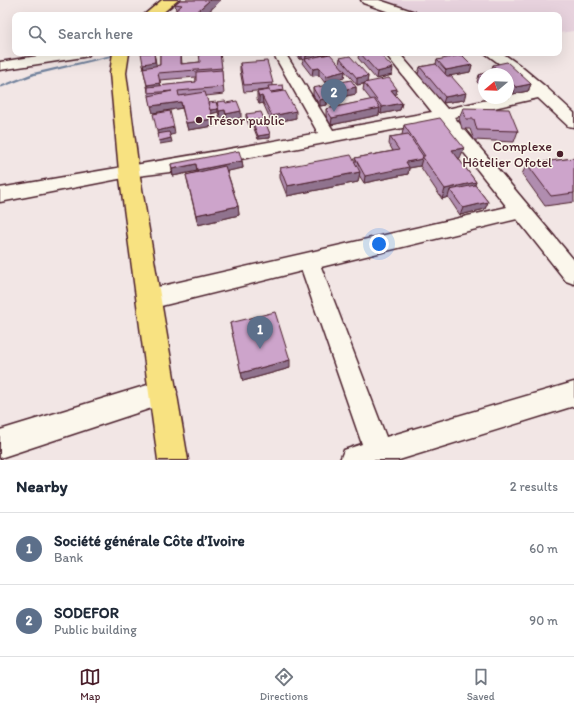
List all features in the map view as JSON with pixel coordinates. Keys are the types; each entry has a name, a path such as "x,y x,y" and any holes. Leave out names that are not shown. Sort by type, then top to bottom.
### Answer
{"main road":[{"path":"155,12 171,0"},
{"path":"121,56 118,73 129,171 164,392 173,460"}],"street":[{"path":"368,5 397,12"},
{"path":"0,66 64,56"},
{"path":"280,56 328,136"},
{"path":"394,56 574,276"},
{"path":"496,56 513,67 574,122"},
{"path":"0,195 129,171 178,166 442,115 542,92"},
{"path":"149,299 521,211"},
{"path":"309,262 380,453"},
{"path":"0,444 164,392"},
{"path":"354,460 574,394"}],"shaded area":[{"path":"382,0 574,0 574,31 562,33 562,12 417,12"}],"building":[{"path":"180,0 210,0 196,12 175,11 182,5 175,4"},
{"path":"142,56 154,56 155,62 143,64"},
{"path":"160,56 181,56 181,64 200,62 199,56 220,56 222,68 158,73 160,83 147,85 143,68 160,65"},
{"path":"320,56 332,56 345,71 326,76 319,68 313,69 305,59"},
{"path":"350,56 368,76 357,78 340,58"},
{"path":"363,56 382,56 393,68 377,72"},
{"path":"463,56 472,65 446,70 437,60"},
{"path":"267,61 273,83 244,85 240,63"},
{"path":"507,62 514,68 495,68 493,65"},
{"path":"436,64 447,76 451,76 466,93 445,97 420,67"},
{"path":"514,68 531,84 516,87 514,85"},
{"path":"222,70 223,87 178,91 179,96 205,92 213,119 186,123 181,102 151,106 149,96 172,91 148,93 148,87 196,82 196,72"},
{"path":"389,78 397,89 391,90 402,103 382,107 364,83"},
{"path":"351,80 356,87 324,94 327,98 320,100 313,88"},
{"path":"283,85 284,90 270,92 268,86"},
{"path":"269,90 271,93 285,91 296,111 272,116 262,96 259,97 257,92"},
{"path":"374,99 380,108 332,118 326,109"},
{"path":"225,101 226,103 237,101 241,111 226,114 225,110 219,111 217,102"},
{"path":"216,102 218,109 210,110 208,103"},
{"path":"463,108 509,109 518,131 477,130 474,119 466,119"},
{"path":"170,111 174,127 157,131 153,114"},
{"path":"261,112 264,119 249,121 246,114"},
{"path":"440,118 464,148 452,150 476,182 445,189 422,156 425,156 404,125"},
{"path":"265,121 270,134 258,136 253,123"},
{"path":"169,132 171,138 159,141 157,134"},
{"path":"408,134 423,156 422,159 406,162 409,167 365,176 355,158 399,150 390,137"},
{"path":"239,151 242,161 197,170 196,164 172,169 171,164"},
{"path":"351,155 360,172 287,186 280,168"},
{"path":"574,158 574,193 551,196 527,164"},
{"path":"225,166 238,206 196,215 186,175"},
{"path":"475,185 488,202 463,208 450,190"},
{"path":"275,312 290,360 241,373 230,323"}],"waterway":[{"path":"0,87 34,74 112,56"}],"place":[{"name":"SODEFOR","path":"334,112"},
{"name":"Trésor public","path":"199,120"},
{"name":"Complexe Hôtelier Ofotel","path":"560,154"},
{"name":"Société générale Côte d’Ivoire","path":"260,349"}]}
